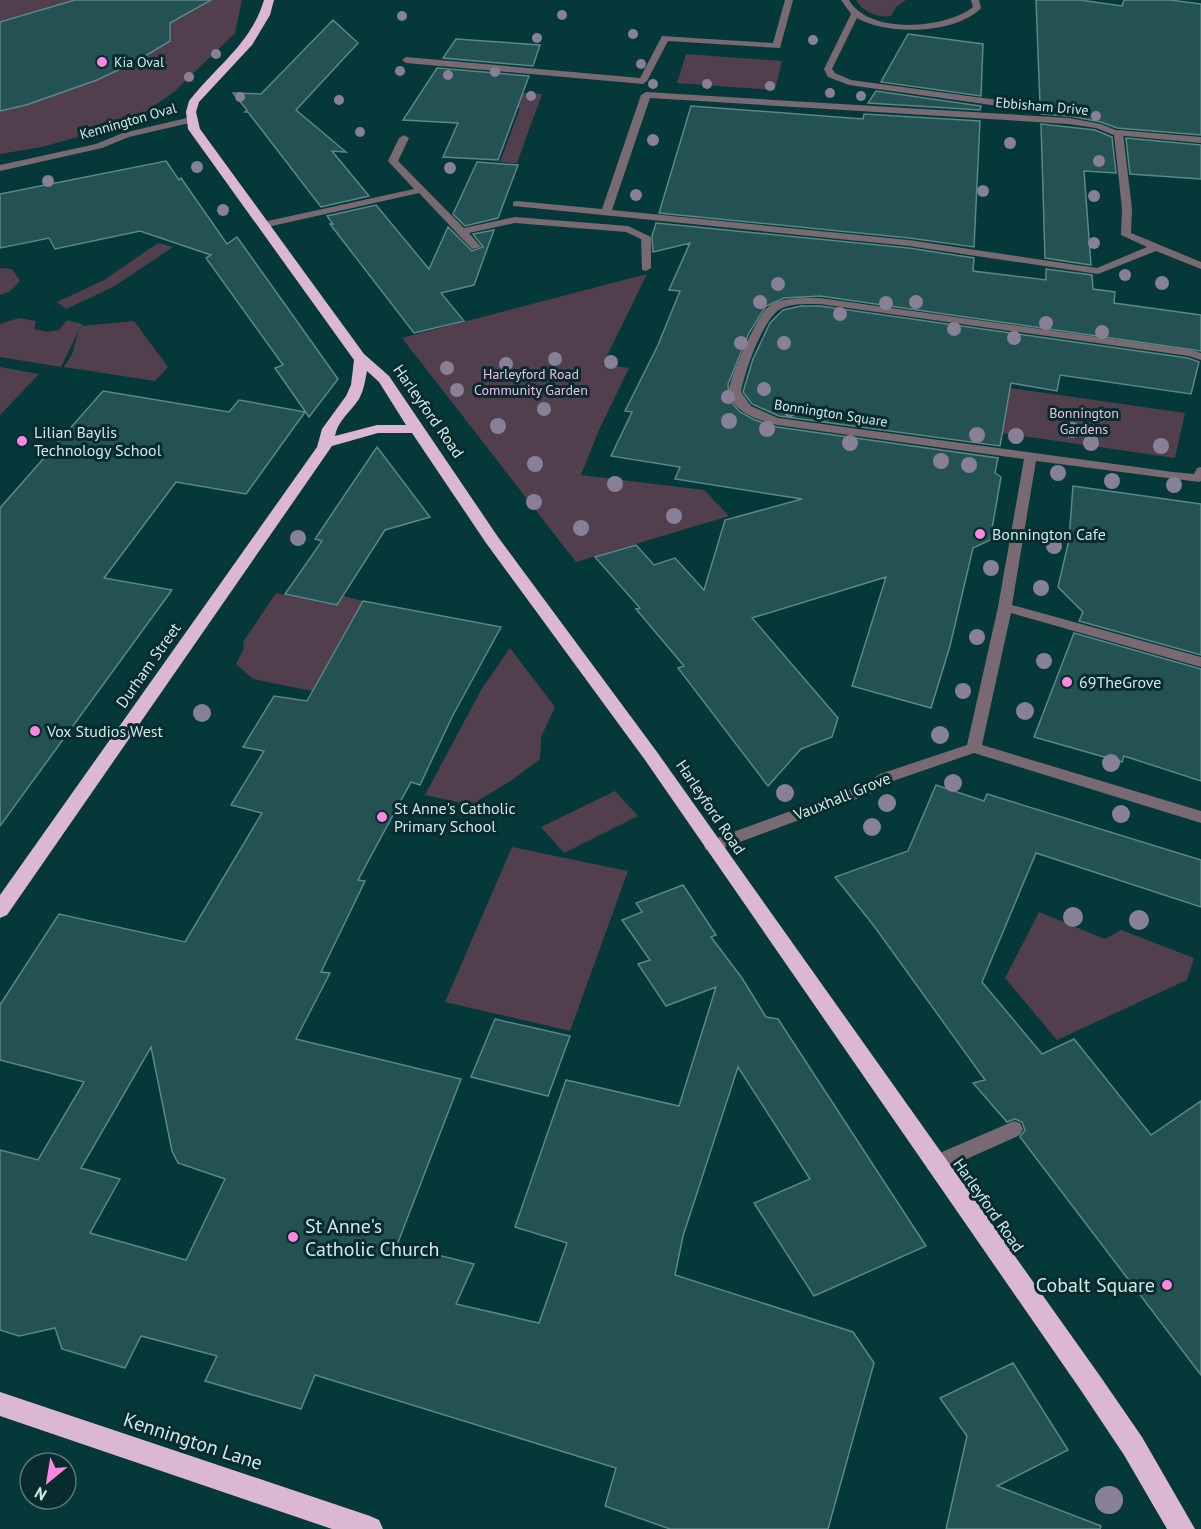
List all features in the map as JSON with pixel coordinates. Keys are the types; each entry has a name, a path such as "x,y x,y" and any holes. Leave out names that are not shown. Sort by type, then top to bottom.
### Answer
{"highway":[{"name":"Kennington Oval","path":"191,120 194,101 253,36 263,22 269,0"},
{"name":"Harleyford Road","path":"191,120 194,129 361,359 384,379 525,586 651,756 1133,1446 1182,1529"},
{"name":"Durham Street","path":"0,910 327,443 329,429 353,397 358,385 361,359"},
{"path":"327,443 377,429 416,429"},
{"name":"Kennington Lane","path":"0,1404 370,1529"}],"street":[{"path":"406,60 643,81 665,38 777,46 789,0"},
{"path":"845,0 846,5 855,14 892,26 938,27 957,23 971,16 977,8 975,0"},
{"path":"855,14 828,69 831,75 849,82 1041,109"},
{"name":"Ebbisham Drive","path":"606,212 646,95 1069,121 1098,126 1118,133"},
{"name":"Kennington Oval","path":"0,168 99,146 126,135 191,120"},
{"path":"1201,140 1118,133 1127,209 1126,234 1201,266"},
{"path":"404,138 393,161 476,247"},
{"path":"263,225 421,190"},
{"path":"517,204 909,243 1098,271 1155,248"},
{"path":"461,232 514,220 628,229 646,237 646,268"},
{"name":"Bonnington Square","path":"1200,476 1030,457 777,421 750,411 739,403 735,392 761,319 779,304 797,300 820,301 1191,353 1201,357"},
{"path":"1030,457 1005,607 974,748 1201,817"},
{"path":"1005,607 1201,662"},
{"name":"Vauxhall Grove","path":"712,846 870,788 885,778 974,748"},
{"path":"935,1164 1014,1129"}],"green space":[{"name":"Kia Oval","path":"0,0 242,0 235,33 174,92 131,122 42,147 0,154"},
{"path":"856,0 906,0 896,7 891,16 886,16 866,11"},
{"path":"686,54 782,61 775,90 677,83"},
{"path":"445,88 542,94 517,163 500,162 520,108 462,105"},
{"path":"158,243 173,247 113,287 66,309 57,302 104,280"},
{"path":"0,268 12,269 20,281 9,292 0,295"},
{"name":"Harleyford Road Community Garden","path":"647,274 603,364 629,368 599,430 581,475 704,490 729,516 576,562 402,338"},
{"path":"19,318 36,321 34,329 47,332 59,330 67,320 82,324 82,326 134,321 168,367 155,381 64,367 72,354 79,330 61,367 0,357 0,324"},
{"path":"0,367 39,374 0,415"},
{"name":"Bonnington Gardens","path":"1010,388 1185,413 1175,458 1002,433"},
{"path":"276,593 336,605 343,596 363,601 312,691 253,679 236,664 244,648 243,642"},
{"path":"510,648 555,707 541,737 540,759 512,780 471,805 425,795 481,690"},
{"path":"615,791 638,816 564,853 541,827"},
{"path":"512,847 628,871 570,1031 445,1002"},
{"path":"1039,912 1105,939 1121,930 1194,958 1187,980 1057,1040 1005,978"}],"building":[{"path":"75,0 211,0 170,23 170,41 137,61 97,80 26,105 0,111 0,22"},
{"path":"1036,0 1080,0 1122,6 1124,0 1170,0 1201,4 1201,135 1117,128 1101,122 1069,116 1042,114 1048,108 1040,104"},
{"path":"333,20 358,43 296,110 346,152 332,151 369,196 321,207 248,112 245,112 247,110 233,93 261,94"},
{"path":"908,34 983,44 981,96 881,82"},
{"path":"456,39 540,45 533,66 443,58"},
{"path":"437,68 529,76 498,160 443,157 458,123 403,120"},
{"path":"876,91 981,106 980,110 868,103"},
{"path":"691,106 863,119 864,114 980,121 974,247 909,238 659,213"},
{"path":"1041,124 1095,130 1112,137 1116,173 1084,171 1091,265 1045,258"},
{"path":"1126,138 1201,145 1201,179 1130,174"},
{"path":"166,161 179,180 181,178 227,244 237,237 338,379 309,417 275,368 283,365 206,258 211,255 140,231 55,249 49,238 0,248 0,194"},
{"path":"477,162 518,165 498,218 465,226 453,214"},
{"path":"376,205 429,269 448,227 472,251 483,247 473,234 494,230 474,285 441,293 464,321 414,333 330,224 333,224 327,216"},
{"path":"656,223 909,248 974,258 973,271 1046,280 1046,269 1092,275 1093,289 1115,292 1114,303 1201,315 1201,351 820,296 784,298 766,306 749,333 728,384 729,400 740,412 777,427 998,458 995,473 1001,477 990,540 973,548 950,646 931,708 852,686 886,577 752,618 838,718 832,737 801,749 768,786 678,668 684,666 636,609 640,608 595,557 636,545 654,565 675,558 704,590 725,520 802,499 675,479 680,467 611,456 632,412 625,411 658,345 680,291 669,290 690,243 653,252 652,236"},
{"path":"801,306 820,306 1188,358 1199,362 1191,394 1060,375 1057,391 1011,383 1000,446 779,416 752,404 743,392 753,359 770,323 783,310"},
{"path":"103,391 229,412 239,400 305,412 246,494 176,482 104,578 172,590 0,826 0,508"},
{"path":"377,447 430,517 385,530 337,605 285,594 322,541 315,539"},
{"path":"1073,486 1201,504 1201,655 1079,621 1083,612 1058,587 1069,540"},
{"path":"363,601 501,627 452,717 420,785 411,782 358,880 365,881 321,972 330,973 296,1039 461,1079 397,1245 474,1264 456,1304 539,1323 567,1243 515,1227 566,1080 679,1106 716,987 666,1006 638,964 650,960 622,920 642,912 636,903 683,885 716,935 711,937 742,978 766,1017 778,1019 926,1246 814,1296 754,1203 810,1179 738,1067 683,1236 675,1275 853,1332 874,1363 828,1529 670,1529 605,1506 616,1468 315,1375 301,1409 205,1381 217,1356 141,1336 125,1368 62,1349 55,1328 19,1336 0,1330 0,1150 38,1160 84,1082 0,1060 0,1005 59,914 185,942 262,813 231,805 264,751 243,747 274,696 307,701","holes":["151,1047 172,1151 178,1163 225,1179 186,1260 90,1233 120,1179 81,1168"]},
{"path":"1074,633 1201,669 1201,781 1124,756 1122,762 1034,737"},
{"path":"936,785 984,801 987,794 1201,860 1201,907 1036,853 982,982 1042,1054 1074,1039 1151,1135 1201,1101 1201,1375 1020,1137 1025,1130 1022,1122 1015,1119 1007,1122 973,1083 985,1080 874,926 835,877 908,851"},
{"path":"495,1019 570,1036 548,1096 471,1077"},
{"path":"1013,1363 1068,1450 997,1486 1101,1526 1100,1529 946,1529 967,1436 940,1398"}],"place":[{"name":"Kia Oval","path":"102,62"},
{"name":"Lilian Baylis Technology School","path":"22,441"},
{"name":"Bonnington Cafe","path":"980,534"},
{"name":"69TheGrove","path":"1067,682"},
{"name":"Vox Studios West","path":"35,731"},
{"name":"St Anne's Catholic Primary School","path":"382,817"},
{"name":"St Anne's Catholic Church","path":"293,1237"},
{"name":"Cobalt Square","path":"1167,1285"}]}
